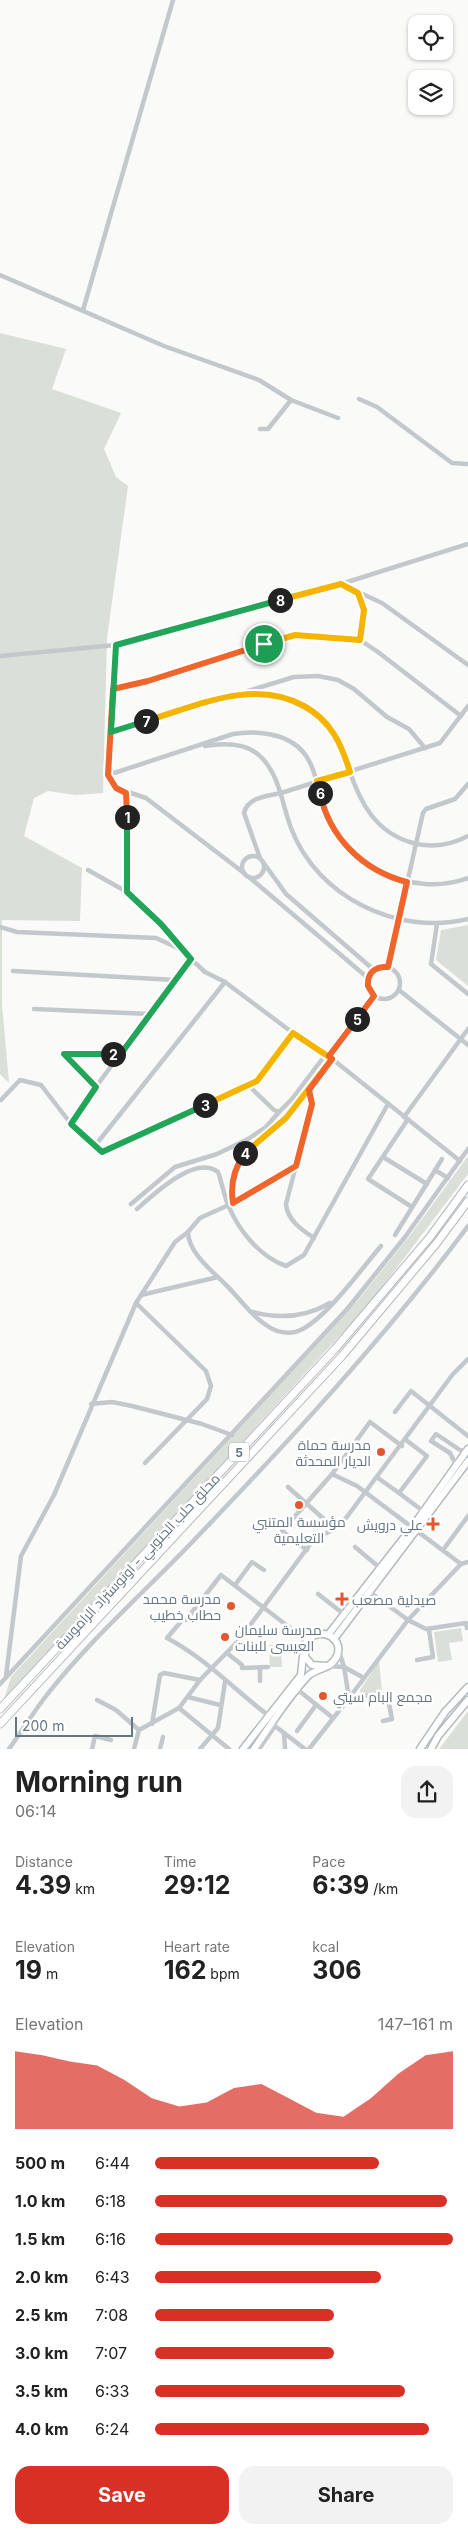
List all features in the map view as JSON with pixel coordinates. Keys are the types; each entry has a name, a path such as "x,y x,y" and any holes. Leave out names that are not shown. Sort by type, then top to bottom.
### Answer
{"highway":[{"name":"محلق حلب الجنوبي - اوتوستراد الراموسة","path":"0,1709 335,1349 430,1237 468,1185"},
{"name":"محلق حلب الجنوبي - اوتوستراد الراموسة","path":"0,1724 342,1356 414,1272 468,1201"}],"main road":[{"path":"334,1639 370,1592 415,1528 423,1511 467,1450"},
{"path":"328,1635 468,1461"},
{"path":"243,1749 271,1718 298,1690 310,1674 327,1666 336,1659 338,1647 334,1639 328,1635 314,1634 306,1640 300,1675 271,1718 254,1749"},
{"path":"304,1652 312,1665 327,1666"},
{"path":"420,1749 445,1712 468,1686"},
{"path":"431,1749 468,1700"}],"street":[{"path":"83,310 173,0"},
{"path":"0,275 164,346 260,380 291,400 338,418"},
{"path":"359,399 377,407 452,463 468,464"},
{"path":"260,429 268,430 291,400"},
{"path":"0,656 116,645 341,584 468,544"},
{"path":"341,584 382,603 468,665"},
{"path":"358,593 364,610 360,640"},
{"path":"113,689 148,681 295,635 360,640 461,716"},
{"path":"116,645 108,775 116,788 126,793 146,798 249,877 368,978"},
{"path":"111,732 294,677 318,676 338,680 354,689 386,717 409,729 425,748"},
{"path":"230,696 268,693 290,699 312,711 329,725 339,738 350,772 365,806 375,820 396,837 416,844 446,844 468,836"},
{"path":"249,877 256,877 262,872 261,860 244,813 245,808 258,798 281,793 440,743 468,706"},
{"path":"108,775 234,734 251,731 265,733 299,748 311,764 325,811 345,845 375,870 407,882 438,884 468,878"},
{"path":"194,748 228,744 248,748 261,757 272,771 298,843 318,871 343,894 357,903 398,920 438,924 468,919"},
{"path":"388,967 421,818 426,809 451,802 468,784"},
{"path":"126,793 127,892"},
{"path":"244,873 242,866 244,860 253,856 261,860 286,894 374,970"},
{"path":"88,870 127,892 161,924 183,951 205,972 225,982 293,1033 329,1056 460,1161"},
{"path":"438,924 431,964 468,994"},
{"path":"0,927 17,932 156,938 183,951"},
{"path":"71,1124 96,1087 191,959"},
{"path":"388,967 398,974 399,990 394,996 387,999 378,999 369,990 368,978 374,970 388,967"},
{"path":"13,971 175,980"},
{"path":"94,1147 225,982"},
{"path":"399,990 468,1046"},
{"path":"131,1204 175,1167 217,1154 248,1139 266,1127 292,1100 329,1056 374,996"},
{"path":"34,1009 150,1014"},
{"path":"412,1207 368,1179 406,1118 468,1029"},
{"path":"1,1100 17,1082 23,1080 41,1085 71,1124 94,1147 102,1152 257,1081 293,1033"},
{"path":"96,1087 64,1054 120,1055"},
{"path":"231,1204 232,1181 238,1163 245,1153 286,1118 309,1090 329,1056"},
{"path":"248,1085 274,1110 280,1112"},
{"path":"309,1090 312,1104 288,1193 287,1211 300,1228 314,1238"},
{"path":"137,1209 172,1180 201,1167 218,1172 240,1228 259,1249 276,1262 286,1266 304,1255 388,1104"},
{"path":"0,1684 348,1308 405,1237 468,1149"},
{"path":"383,1156 426,1184"},
{"path":"395,1235 442,1159"},
{"path":"6,1678 22,1556 54,1495 91,1404 136,1303 175,1242 188,1232 200,1218 231,1204 296,1166"},
{"path":"435,1170 448,1178"},
{"path":"9,1749 46,1696 74,1663 201,1534 304,1421 411,1298 468,1226"},
{"path":"188,1232 188,1240 196,1253 218,1277 265,1325 284,1333 296,1332 316,1321 381,1246"},
{"path":"141,1295 218,1277"},
{"path":"252,1312 267,1316 300,1315 316,1310 337,1298"},
{"path":"136,1303 206,1371 212,1386 208,1399 145,1463"},
{"path":"139,1730 178,1708 188,1697 200,1680 227,1653 314,1539 335,1529 367,1493 430,1405 468,1359"},
{"path":"462,1364 468,1368"},
{"path":"395,1412 411,1391 468,1436"},
{"path":"91,1404 112,1402 188,1420 232,1435"},
{"path":"306,1550 282,1531 332,1474 370,1422 402,1446"},
{"path":"456,1465 450,1454 431,1441 436,1434 460,1450 467,1450"},
{"path":"399,1493 427,1456 406,1440"},
{"path":"332,1474 350,1481 461,1564"},
{"path":"378,1478 423,1511"},
{"path":"288,1487 335,1529"},
{"path":"443,1550 468,1516"},
{"path":"355,1547 380,1568"},
{"path":"235,1585 252,1562 264,1570"},
{"path":"258,1749 275,1726 309,1749 408,1620 461,1564 468,1562"},
{"path":"305,1749 271,1718 225,1682 212,1668 167,1638 184,1618 186,1620 222,1575 306,1640"},
{"path":"370,1592 408,1620 429,1630 466,1623 467,1628"},
{"path":"318,1594 345,1615"},
{"path":"417,1660 433,1657 429,1630"},
{"path":"338,1647 344,1667 349,1698"},
{"path":"227,1653 242,1665 242,1668 268,1668"},
{"path":"327,1666 344,1667 364,1678"},
{"path":"260,1668 260,1681"},
{"path":"152,1724 160,1675 164,1673 200,1680"},
{"path":"200,1749 218,1728 225,1682"},
{"path":"298,1690 333,1718"},
{"path":"349,1698 387,1694 392,1719 383,1721"},
{"path":"188,1697 220,1705"},
{"path":"97,1700 116,1710 139,1730"},
{"path":"297,1731 316,1705"},
{"path":"178,1708 229,1749"},
{"path":"134,1749 139,1730"},
{"path":"284,1731 285,1748"},
{"path":"92,1749 95,1736 111,1740"},
{"path":"160,1749 163,1737"}],"shaded area":[{"path":"0,333 66,349 52,389 121,413 104,449 116,477 128,486 107,638 103,793 75,795 48,791 34,798 24,836 82,868 80,921 2,920 2,1004 9,1083 0,1074"},
{"path":"468,925 468,986 436,960 441,930"},
{"path":"468,1156 468,1174 370,1303 3,1702 11,1677 358,1300 411,1234"},
{"path":"461,1628 463,1641 449,1643 452,1660 438,1662 434,1632"},
{"path":"269,1645 281,1646 282,1667 270,1667"},
{"path":"379,1661 382,1692 361,1696 360,1690"},
{"path":"468,1711 468,1749 439,1749"}],"place":[{"name":"مدرسة حماة الديار المحدثة","path":"381,1452"},
{"name":"مؤسسة المتنبي التعليمية","path":"299,1505"},
{"name":"علي درويش","path":"433,1524"},
{"name":"صيدلية مصعب","path":"342,1599"},
{"name":"مدرسة محمد حطاب خطيب","path":"231,1606"},
{"name":"مدرسة سليمان العيسى للبنات","path":"225,1637"},
{"name":"مجمع البام سيتي","path":"323,1696"}],"route":[{"path":"264,644 148,681 113,689 108,775 116,788 126,793 127,892 150,916 161,924 191,959 120,1055 64,1054 96,1087 71,1124 94,1147 102,1152 257,1081 293,1033 332,1059 286,1118 245,1153 238,1163 232,1181 231,1193 233,1203 296,1166 312,1104 313,1098 309,1090 332,1059 329,1056 374,996 371,994 367,982 370,973 378,968 388,967 407,882 375,870 354,854 337,834 325,811 317,781 350,772 344,752 339,738 329,725 312,711 290,699 268,693 230,696 111,732 113,689 116,645 341,584 358,593 362,601 364,610 360,640 295,635 264,644"}]}
